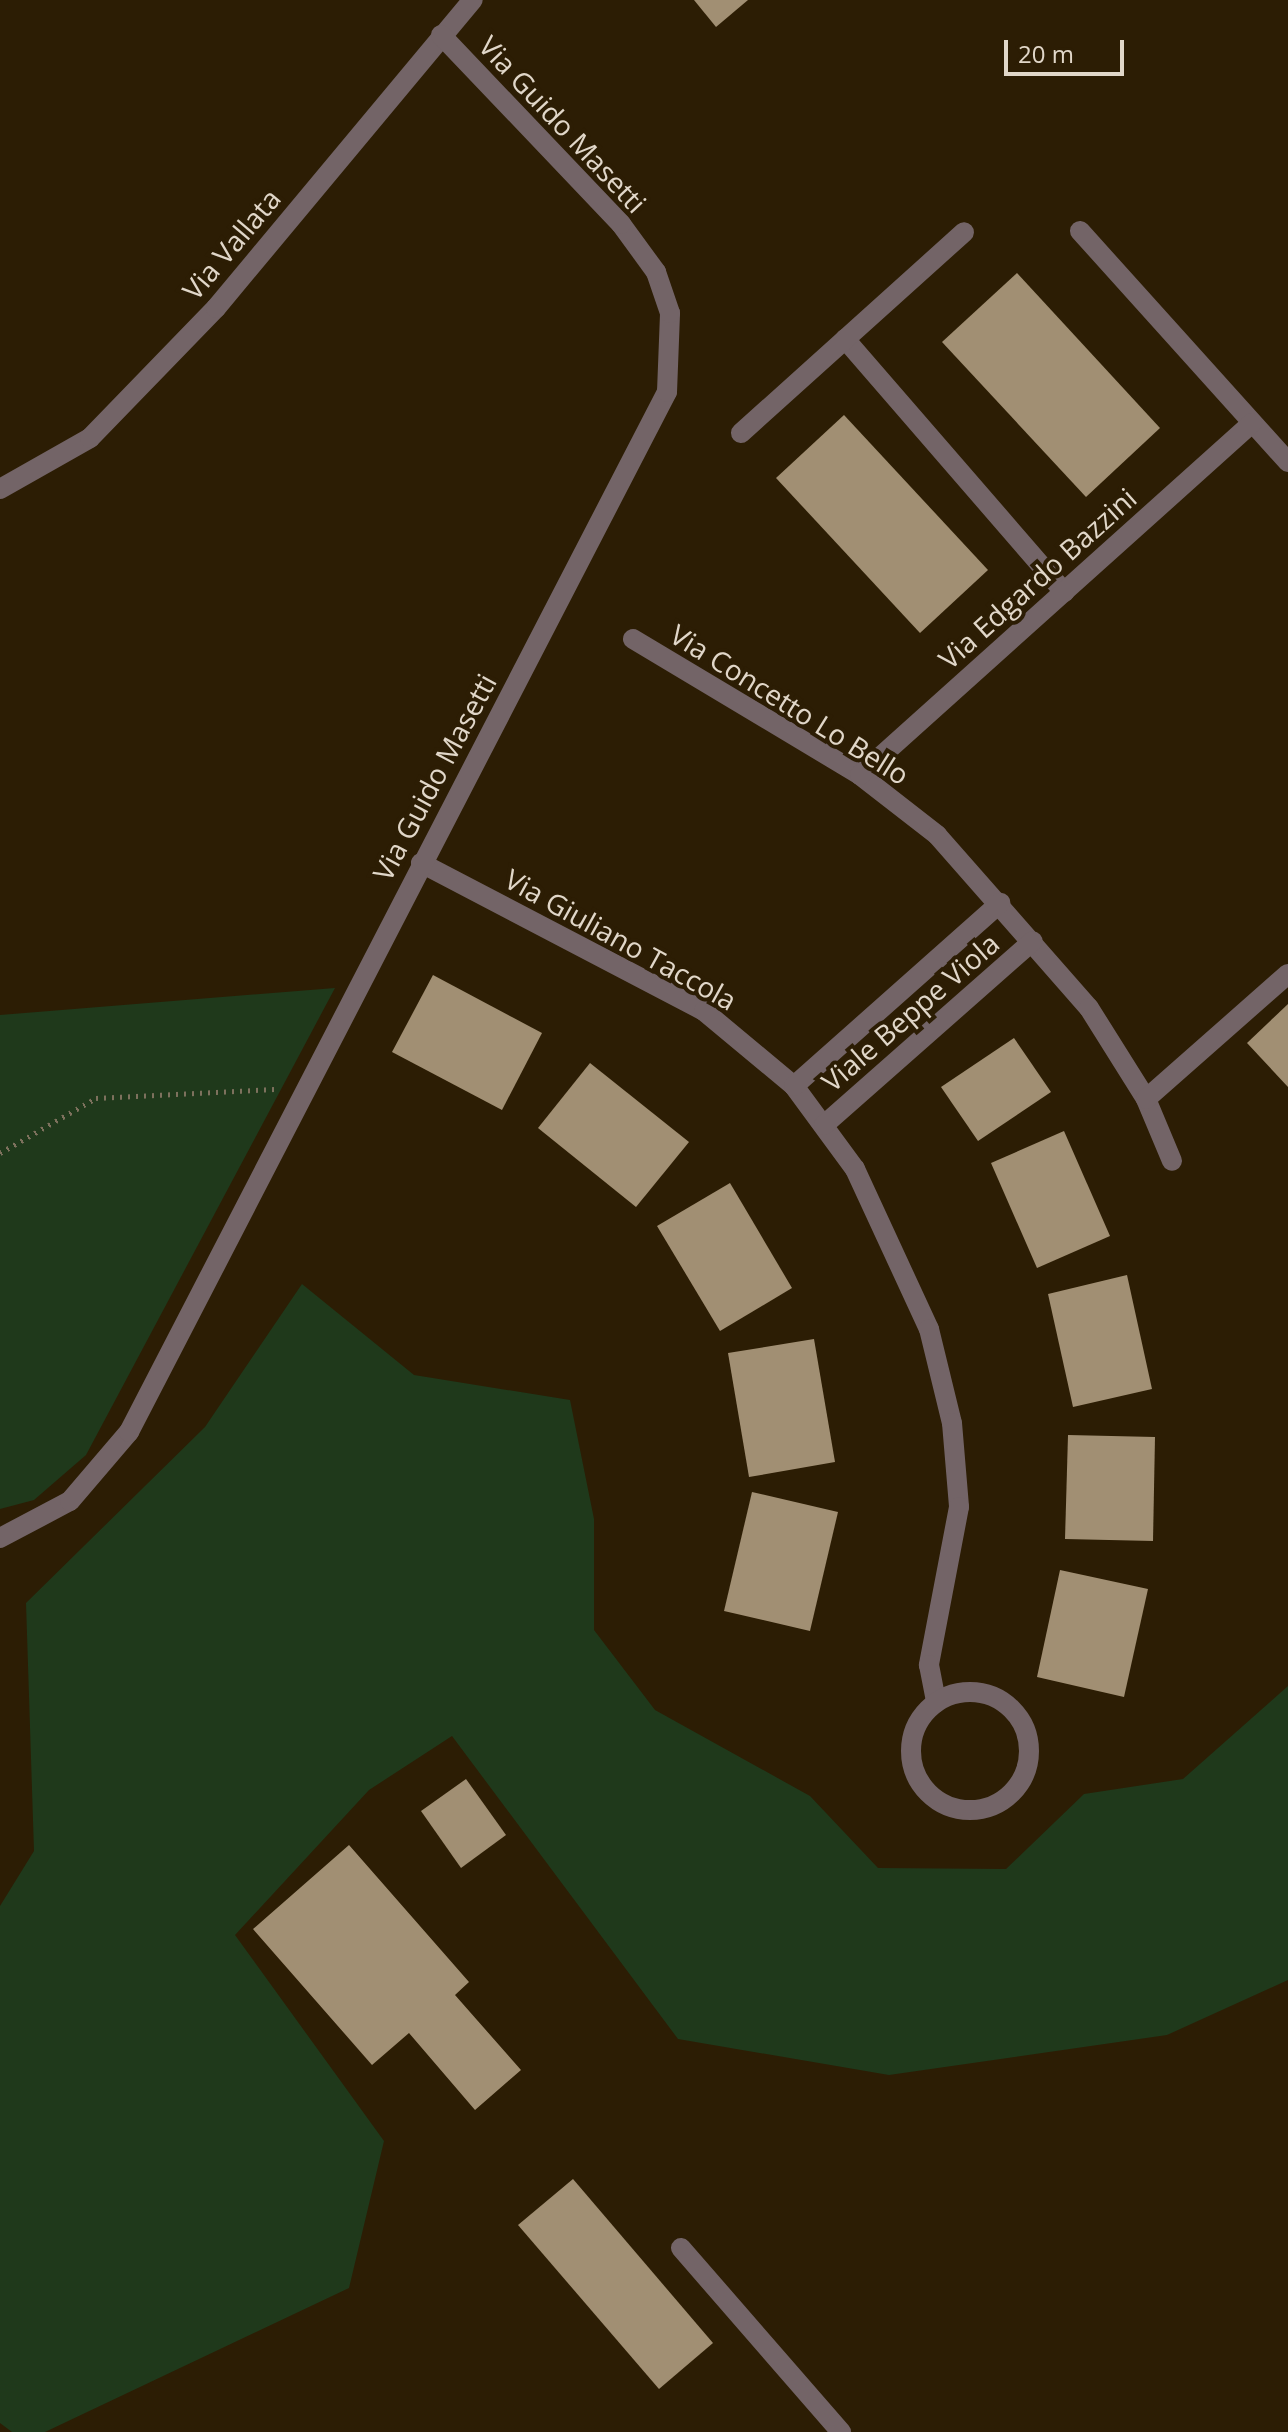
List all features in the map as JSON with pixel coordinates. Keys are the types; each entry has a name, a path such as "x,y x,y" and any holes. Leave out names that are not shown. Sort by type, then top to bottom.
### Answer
{"street":[{"name":"Via Vallata","path":"0,489 101,428 216,308 473,0"},
{"name":"Via Guido Masetti","path":"0,1538 59,1510 112,1458 667,392 673,353 670,313 656,272 629,236 441,35"},
{"path":"1080,231 1288,462"},
{"path":"741,433 964,232"},
{"path":"845,339 1064,592"},
{"name":"Via Edgardo Bazzini","path":"860,775 1252,423"},
{"name":"Via Concetto Lo Bello","path":"633,639 860,775 937,835 1000,903 1089,1008 1146,1099 1172,1161"},
{"name":"Via Giuliano Taccola","path":"421,863 704,1011 794,1086 824,1125 904,1265 952,1423 959,1507 929,1665 936,1702"},
{"name":"Viale Beppe Viola","path":"794,1086 1000,903"},
{"name":"Viale Beppe Viola","path":"824,1125 1033,941"},
{"path":"1146,1099 1288,974"},
{"path":"963,1693 993,1696 1022,1721 1029,1760 1010,1794 974,1810 955,1808 924,1788 911,1752 922,1716 936,1702 963,1693"},
{"path":"681,2248 841,2432"}],"path":[{"path":"0,1153 96,1098 134,1090 306,1088"}],"green space":[{"path":"335,988 86,1455 34,1500 0,1509 0,1015"},
{"path":"302,1284 414,1375 570,1400 594,1519 594,1630 655,1710 810,1796 878,1868 1006,1869 1084,1794 1183,1779 1288,1686 1288,1980 1167,2035 889,2075 678,2039 452,1736 369,1790 235,1935 384,2141 349,2288 45,2432 12,2432 0,2423 0,1906 34,1851 26,1603 205,1427"}],"building":[{"path":"694,0 748,0 716,27"},
{"path":"1017,273 1160,428 1086,497 942,342"},
{"path":"844,415 988,570 920,633 776,478"},
{"path":"433,975 542,1033 502,1110 392,1052"},
{"path":"1288,1004 1288,1087 1247,1043"},
{"path":"1014,1038 1051,1092 978,1141 941,1087"},
{"path":"590,1063 689,1142 636,1207 538,1128"},
{"path":"1064,1131 1110,1236 1037,1268 991,1163"},
{"path":"730,1183 792,1288 720,1331 657,1226"},
{"path":"1127,1275 1152,1389 1073,1407 1048,1294"},
{"path":"814,1339 835,1462 749,1477 728,1353"},
{"path":"1068,1435 1155,1437 1153,1541 1065,1539"},
{"path":"752,1492 838,1512 810,1631 724,1611"},
{"path":"1060,1570 1148,1589 1124,1697 1037,1677"},
{"path":"466,1779 506,1835 461,1868 421,1811"},
{"path":"349,1845 469,1982 455,1995 521,2070 475,2110 409,2033 372,2065 253,1929"},
{"path":"573,2179 713,2343 659,2389 518,2225"}]}
